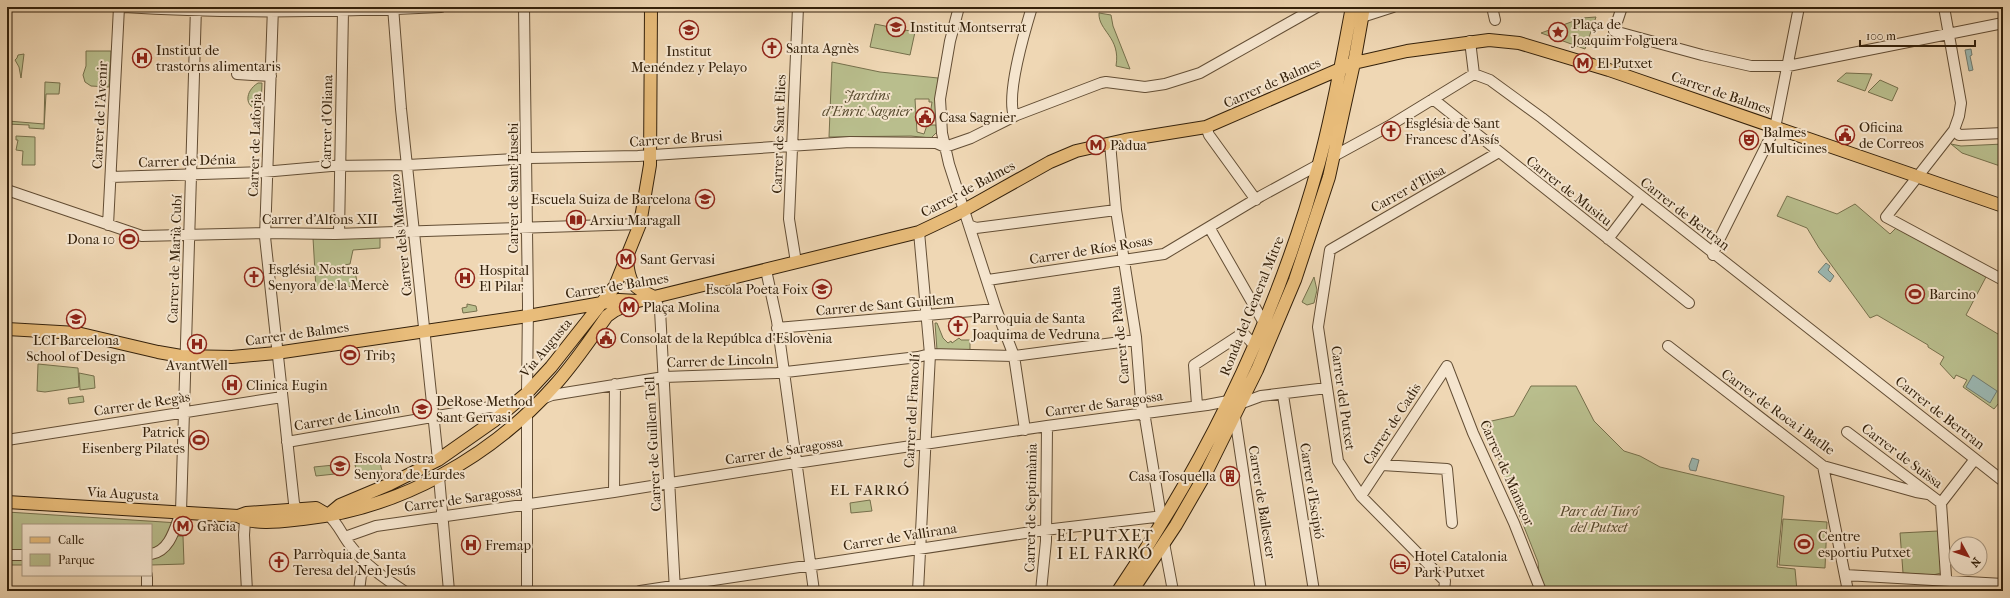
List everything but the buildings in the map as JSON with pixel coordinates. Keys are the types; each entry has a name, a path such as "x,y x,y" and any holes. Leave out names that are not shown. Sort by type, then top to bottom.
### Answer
{"main road":[{"name":"Via Augusta","path":"7,502 181,512 242,518 246,513 328,515 354,510 384,500 438,477 486,447 527,403 617,282 627,259 640,224 651,155 651,7"},
{"name":"Ronda del General Mitre","path":"1118,591 1162,522 1200,457 1264,323 1294,245 1318,165 1340,70 1352,7"},
{"name":"Ronda del General Mitre","path":"1132,591 1164,543 1206,473 1242,403 1295,280 1334,156 1354,63 1363,12"},
{"name":"Carrer de Balmes","path":"7,329 77,333 158,352 186,356 232,357 276,353 627,300 636,301 919,232 964,210 1050,162 1076,151 1110,143 1206,127 1231,118 1354,63 1407,51 1470,41 1498,40 1541,49 2003,206"},
{"path":"1318,165 1334,156"},
{"path":"627,259 632,283 638,289 654,297"},
{"name":"Via Augusta","path":"540,401 570,368 607,316 614,311 636,301"},
{"path":"527,403 540,401"},
{"name":"Via Augusta","path":"328,515 340,505 390,484 438,460 478,433 506,411 527,403"},
{"path":"438,460 438,477"},
{"path":"1162,522 1164,543"}],"street":[{"name":"Carrer de l'Avenir","path":"108,225 119,7"},
{"path":"124,7 273,10 343,10 441,7"},
{"name":"Carrer de Sant Eusebi","path":"524,7 528,316 527,591"},
{"name":"Carrer de Sant Elies","path":"796,262 789,219 798,7"},
{"path":"959,7 950,41 940,99 942,133 945,148 964,210 988,280 996,309 1014,356 1025,430"},
{"path":"1014,116 1013,96 1017,62 1032,7"},
{"path":"945,148 971,138 1014,116 1106,82 1145,87 1165,84 1200,73 1317,7"},
{"path":"1363,12 1393,7"},
{"path":"1492,7 1495,20"},
{"path":"1622,7 1614,31 1702,56 1751,66 1788,66 2003,23"},
{"path":"1714,255 1716,246 1775,128 1799,7"},
{"path":"1944,7 1961,103 1959,116 1954,130 1886,217 2003,280"},
{"name":"Carrer dels Madrazo","path":"394,8 408,165 438,460"},
{"name":"Carrer de Marià Cubí","path":"181,512 196,9"},
{"name":"Carrer de Laforja","path":"273,10 265,233 276,353 288,442 300,514"},
{"name":"Carrer d'Oliana","path":"339,233 343,10"},
{"path":"1334,156 1474,74 1470,41"},
{"path":"237,74 271,76"},
{"name":"Carrer de Bertran","path":"1474,74 1490,80 2003,481"},
{"name":"Carrer de Musitu","path":"1433,99 1689,303"},
{"path":"1206,127 1213,141 1256,200"},
{"path":"1954,130 1959,135 2003,133"},
{"name":"Carrer de Brusi","path":"408,165 527,158 651,155 793,147 866,141 936,143 945,148"},
{"name":"Carrer de Pàdua","path":"1110,143 1116,210 1125,259 1136,340 1142,414 1145,418 1162,522"},
{"name":"Carrer d'Elisa","path":"1330,250 1498,152"},
{"name":"Carrer de Dénia","path":"111,177 191,176 340,166 408,165"},
{"name":"Carrer de Ríos Rosas","path":"988,280 1164,254 1318,165"},
{"name":"Carrer d'Alfons XII","path":"7,190 142,236 339,233 640,224"},
{"path":"1608,239 1640,197"},
{"path":"970,226 976,228 1116,210"},
{"path":"1209,227 1264,323"},
{"name":"Carrer del Francolí","path":"918,591 924,444 930,354 919,232"},
{"name":"Carrer del Putxet","path":"1330,250 1318,327 1338,461 1361,496 1445,586"},
{"path":"766,270 784,372 814,587"},
{"name":"Carrer de Guillem Tell","path":"654,297 660,310 675,588"},
{"name":"Carrer de Sant Guillem","path":"777,328 996,309"},
{"path":"1197,405 1194,365 1243,333 1254,345"},
{"name":"Carrer de Lincoln","path":"540,401 552,395 664,377 784,372 918,357 930,354 1014,356 1136,340"},
{"name":"Carrer de Roca i Batlle","path":"1668,346 1823,466 1928,494"},
{"name":"Carrer de Cadis","path":"1361,496 1447,366"},
{"name":"Carrer de Manacor","path":"1447,366 1473,433 1514,523 1541,591"},
{"path":"614,492 615,384"},
{"path":"1242,403 1261,396 1283,395 1327,388"},
{"name":"Carrer d'Escipió","path":"1283,395 1314,591"},
{"name":"Carrer de Regàs","path":"7,440 282,397"},
{"name":"Carrer de Saragossa","path":"345,537 376,526 614,492 924,444 1228,401"},
{"name":"Carrer de Lincoln","path":"288,442 490,407 499,408 506,411"},
{"name":"Carrer de Ballester","path":"1235,417 1261,591"},
{"name":"Carrer de Septimània","path":"1041,591 1045,548 1047,426"},
{"name":"Carrer de Suïssa","path":"1847,432 1941,503"},
{"path":"1947,587 1941,503 1975,459"},
{"path":"1382,465 1447,469 1452,523"},
{"path":"1823,466 1848,591"},
{"path":"438,477 449,591"},
{"path":"152,554 158,552 168,543 181,512"},
{"path":"328,515 337,524 345,537 368,565 404,591"},
{"name":"Carrer de Vallirana","path":"640,591 675,588 811,565 1045,530 1155,517 1162,522"},
{"path":"242,518 247,591"},
{"path":"1164,543 1173,591"},
{"path":"7,555 22,554"},
{"path":"359,591 361,575 368,565"},
{"path":"1845,575 1947,587 2003,584"},
{"path":"147,576 147,591"}],"green space":[{"path":"1099,13 1111,15 1113,26 1130,69 1116,66 1117,56 1113,41 1102,25"},
{"path":"1596,17 1585,49 1541,33 1582,18"},
{"path":"875,24 915,32 910,55 870,47"},
{"path":"86,51 111,51 109,87 91,86 85,82 83,75 86,66"},
{"path":"24,54 21,78 19,67 15,60 18,55"},
{"name":"Jardins d'Enric Sagnier","path":"832,62 880,72 938,78 936,115 930,115 932,102 929,102 929,99 915,99 917,132 924,134 927,125 936,125 937,132 931,138 911,136 829,137"},
{"path":"1846,73 1872,74 1865,91 1837,81"},
{"path":"1880,80 1898,88 1892,101 1868,92"},
{"path":"45,82 60,83 59,94 46,94 44,129 29,128 29,125 7,124 8,121 44,124"},
{"path":"258,83 262,83 261,110 255,109 251,106 248,99 250,90"},
{"path":"16,136 35,137 35,165 22,165 23,151 16,150 18,140 16,140"},
{"path":"1951,144 1961,146 2003,144 2003,167 1962,153"},
{"name":"Barcino","path":"1787,196 1837,214 1855,204 1890,234 1896,228 1986,277 1966,315 2003,337 2003,398 1994,409 1963,387 1967,380 1956,375 1954,379 1940,364 1944,357 1928,347 1928,345 1877,315 1870,318 1819,248 1807,228 1777,216"},
{"path":"380,237 380,248 353,250 350,264 344,265 345,272 355,272 358,286 316,289 313,238"},
{"path":"1314,277 1317,290 1314,303 1307,305 1302,302"},
{"path":"467,304 476,306 477,311 463,313 462,308 467,307"},
{"path":"935,323 937,323 943,338 948,343 951,341 952,343 959,338 961,340 970,340 970,351 937,350"},
{"path":"38,364 78,368 79,387 45,392 37,391"},
{"path":"79,373 94,376 95,388 80,390"},
{"name":"Parc del Turó del Putxet","path":"1531,386 1576,386 1594,421 1624,451 1640,456 1660,467 1784,496 1777,567 1795,569 1797,591 1546,591 1539,573 1538,562 1509,489 1487,424 1487,422 1514,416"},
{"path":"83,396 84,402 69,404 68,398"},
{"path":"379,459 383,474 359,480 355,465"},
{"path":"334,465 335,474 316,476 314,467"},
{"path":"870,500 872,511 851,513 850,503"},
{"path":"7,512 179,523 178,536 183,536 184,564 152,565 152,524 22,524 22,565 7,565"},
{"name":"Centre esportiu Putxet","path":"1783,519 1827,522 1825,568 1779,565"},
{"path":"1938,531 1941,573 1933,575 1903,573 1900,533"}],"water":[{"path":"1971,49 1972,55 1970,56 1973,70 1969,71 1965,50"},
{"path":"1826,263 1830,266 1828,270 1834,276 1830,282 1818,272"},
{"path":"1973,375 1997,391 1990,403 1966,387"},
{"path":"1692,458 1699,460 1696,471 1690,470 1689,466"}],"place":[{"name":"Institut Montserrat","path":"896,27"},
{"name":"Institut Menéndez y Pelayo","path":"689,30"},
{"name":"Plaça de Joaquim Folguera","path":"1558,32"},
{"name":"Santa Agnès","path":"772,48"},
{"name":"Institut de trastorns alimentaris","path":"142,58"},
{"name":"El Putxet","path":"1583,63"},
{"name":"Casa Sagnier","path":"925,117"},
{"name":"Església de Sant Francesc d'Assís","path":"1391,131"},
{"name":"Oficina de Correos","path":"1845,135"},
{"name":"Balmes Multicines","path":"1749,140"},
{"name":"Pàdua","path":"1096,145"},
{"name":"Escuela Suiza de Barcelona","path":"705,199"},
{"name":"Arxiu Maragall","path":"576,220"},
{"name":"Dona 10","path":"129,239"},
{"name":"Sant Gervasi","path":"626,259"},
{"name":"Església Nostra Senyora de la Mercè","path":"254,277"},
{"name":"Hospital El Pilar","path":"465,278"},
{"name":"Escola Poeta Foix","path":"822,289"},
{"name":"Barcino","path":"1915,294"},
{"name":"Plaça Molina","path":"629,307"},
{"name":"LCI Barcelona School of Design","path":"76,319"},
{"name":"Parroquia de Santa Joaquima de Vedruna","path":"958,326"},
{"name":"Consolat de la Repúblca d'Eslovènia","path":"606,338"},
{"name":"AvantWell","path":"197,344"},
{"name":"Trib3","path":"350,355"},
{"name":"Clinica Eugin","path":"232,385"},
{"name":"DeRose Method Sant Gervasi","path":"422,409"},
{"name":"Patrick Eisenberg Pilates","path":"199,440"},
{"name":"Escola Nostra Senyora de Lurdes","path":"340,466"},
{"name":"Casa Tosquella","path":"1230,476"},
{"name":"Gràcia","path":"183,526"},
{"name":"Centre esportiu Putxet","path":"1804,544"},
{"name":"Fremap","path":"471,545"},
{"name":"Parròquia de Santa Teresa del Nen Jesús","path":"279,562"},
{"name":"Hotel Catalonia Park Putxet","path":"1400,564"}],"district":[{"name":"EL FARRÓ","path":"870,490"},
{"name":"EL PUTXET I EL FARRÓ","path":"1105,544"}]}
